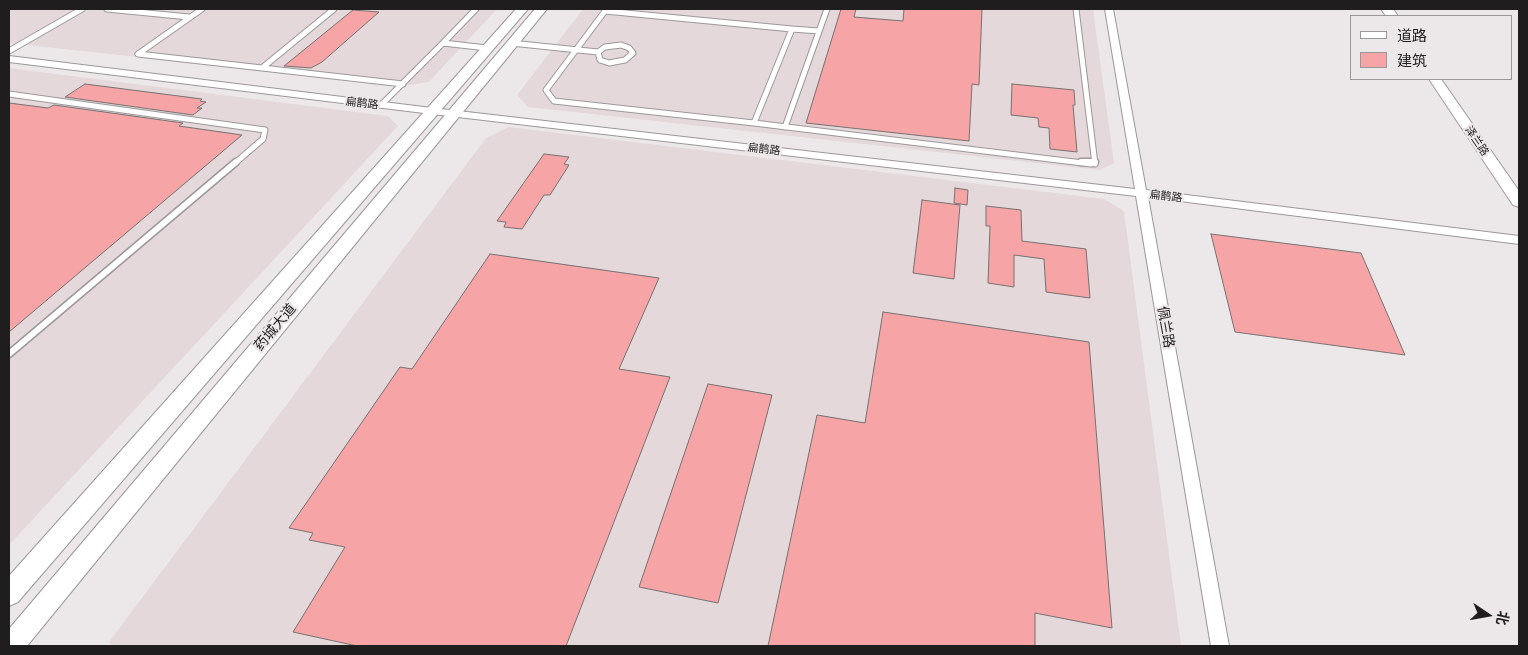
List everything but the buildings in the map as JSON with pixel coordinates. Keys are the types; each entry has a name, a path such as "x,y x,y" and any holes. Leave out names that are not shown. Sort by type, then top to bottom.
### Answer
{"main road":[{"name":"药城大道","path":"9,594 522,9"},
{"name":"药城大道","path":"11,646 540,9"},
{"name":"泽兰路","path":"1436,80 1519,202"}],"street":[{"name":"佩兰路","path":"1109,9 1143,193 1220,646"},
{"name":"扁鹊路","path":"9,59 432,111 1143,193 1519,240"}],"lane":[{"path":"9,51 82,9"},
{"path":"107,9 189,17"},
{"path":"202,9 138,54 403,84"},
{"path":"262,68 334,9"},
{"path":"382,105 476,9"},
{"path":"785,127 827,9"},
{"path":"819,31 606,10 546,90 554,101 1095,164 1076,9"},
{"path":"754,124 792,29"},
{"path":"443,43 487,48"},
{"path":"511,43 598,52 604,47 621,45 629,48 633,53 625,60 609,62 600,60 598,52"},
{"path":"9,94 264,130 263,139 9,354"}],"shaded area":[{"path":"9,9 497,9 429,82 404,86 9,43"},
{"path":"583,9 1093,9 1114,163 1100,170 528,107 517,95"},
{"path":"9,68 388,116 398,126 9,545"},
{"path":"509,127 1104,199 1124,211 1181,646 112,646 109,642 486,138"}]}
